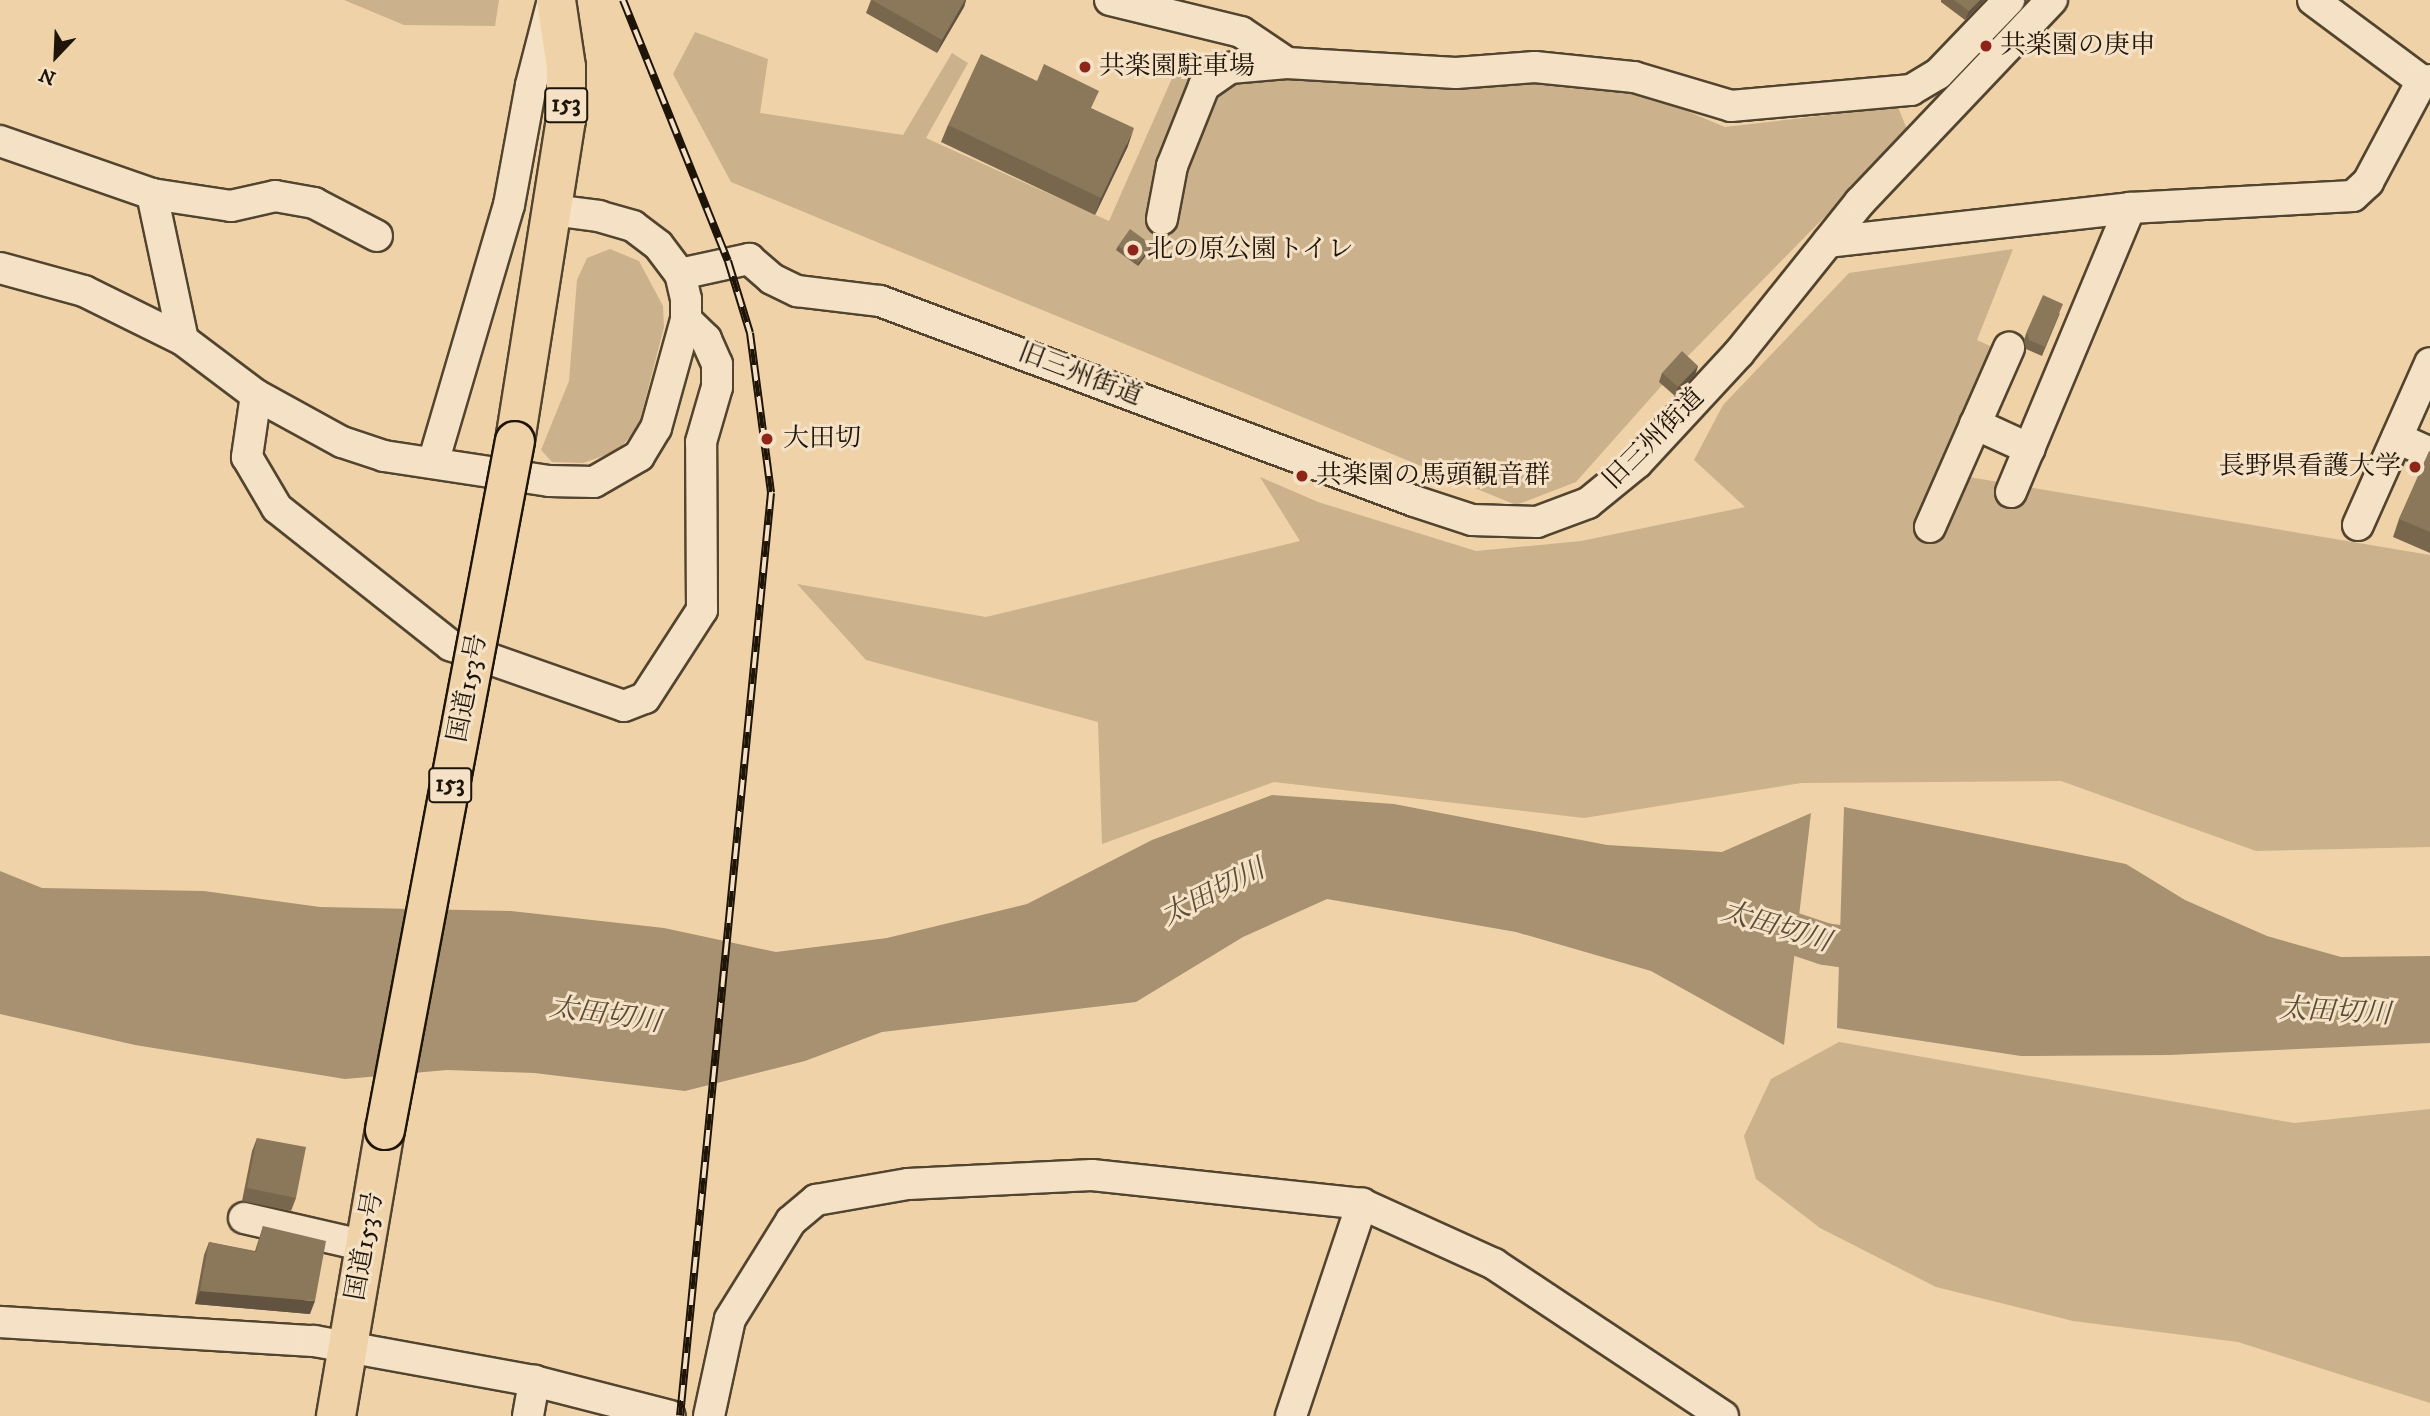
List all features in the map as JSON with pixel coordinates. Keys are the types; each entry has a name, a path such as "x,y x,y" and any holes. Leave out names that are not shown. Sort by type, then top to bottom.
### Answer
{"highway":[{"name":"国道153号","path":"335,1416 385,1130 515,441 553,210 566,120 566,67 555,0"}],"street":[{"path":"433,463 509,205 531,85 555,0"},
{"path":"1110,0 1241,32 1287,63"},
{"name":"旧三州街道","path":"680,274 750,259 772,279 797,290 880,301 1414,501 1472,520 1507,524 1537,522 1588,503 1637,463 1739,353 1828,242 1935,121 2052,0"},
{"path":"1828,242 2130,208 2353,196 2368,182 2426,81 2313,0"},
{"path":"1162,219 1171,166 1205,86 1230,68 1287,63 1456,73 1535,67 1621,76 1731,106 1893,95 1926,84 2007,1 2029,25"},
{"path":"0,141 152,194 232,206 275,197 314,203 377,236"},
{"path":"152,194 183,340"},
{"path":"2011,492 2130,208"},
{"path":"0,268 84,292 183,340 256,395 342,442 384,456 549,481 594,482 639,456 656,428 686,320 680,274 658,245 633,226 553,210"},
{"path":"256,395 247,457 277,508 450,645 624,706 645,698 702,610 701,442 717,387 717,363 706,339 686,320"},
{"path":"1930,527 2009,348"},
{"path":"2358,525 2430,362"},
{"path":"1975,424 2030,449"},
{"path":"2397,438 2430,453"},
{"path":"709,1416 730,1319 791,1221 816,1200 908,1184 1092,1175 1362,1203 1494,1264 1723,1416"},
{"path":"1291,1416 1362,1203"},
{"path":"244,1217 366,1246"},
{"path":"0,1322 314,1340 534,1381 670,1416"},
{"path":"528,1416 534,1381"}],"shaded area":[{"path":"344,0 499,0 495,26 404,25"},
{"path":"695,32 768,59 760,113 903,135 952,53 968,63 926,138 1109,221 1181,58 1222,73 1587,86 1644,93 1725,127 1898,107 1908,132 1688,356 1576,482 1516,505 731,182 673,74"},
{"path":"610,249 639,261 663,306 664,327 638,428 617,451 583,463 552,462 541,450 569,381 577,280 587,258"},
{"path":"2013,249 1977,340 2003,352 1951,474 2430,555 2430,847 2256,851 2061,781 1801,783 1584,818 1274,782 1102,844 1098,722 866,660 797,584 986,617 1300,541 1260,477 1318,502 1476,551 1581,541 1745,507 1694,460 1723,405 1849,273"},
{"path":"1839,1042 2294,1123 2430,1109 2430,1403 2238,1342 2073,1321 1936,1287 1820,1228 1756,1179 1744,1136 1771,1079"}],"water":[{"path":"1272,795 1394,804 1607,845 1722,852 1811,813 1784,1045 1651,971 1516,932 1327,899 1243,937 1136,1002 882,1032 805,1061 685,1091 534,1073 447,1070 345,1079 135,1045 0,1014 0,871 42,888 204,891 320,907 511,911 664,928 776,952 887,938 1027,904 1152,840"},
{"path":"1844,807 2126,864 2185,900 2267,936 2341,957 2430,956 2430,1043 2169,1055 2021,1056 1837,1028"}],"building":[{"path":"872,0 965,0 942,40"},
{"path":"1954,0 1980,0 1969,11"},
{"path":"981,54 1037,81 1044,64 1099,91 1091,108 1134,128 1101,198 948,125"},
{"name":"北の原公園トイレ","path":"1130,229 1152,245 1139,262 1118,246"},
{"path":"2043,295 2063,304 2045,347 2029,340 2027,331"},
{"path":"1682,351 1698,366 1678,387 1662,373"},
{"path":"2430,452 2430,532 2399,519"},
{"path":"257,1138 306,1147 296,1198 247,1188"},
{"path":"263,1226 326,1241 315,1301 200,1291 209,1242 256,1252"}],"waterway":[{"name":"太田切川","path":"1744,917 1825,944 1895,954"}],"railway":[{"path":"623,0 728,261 750,333 771,493 680,1416"}],"place":[{"name":"共楽園の庚申","path":"1986,46"},
{"name":"共楽園駐車場","path":"1085,67"},
{"name":"北の原公園トイレ","path":"1133,250"},
{"name":"大田切","path":"767,439"},
{"name":"長野県看護大学","path":"2415,467"},
{"name":"共楽園の馬頭観音群","path":"1302,476"}]}
